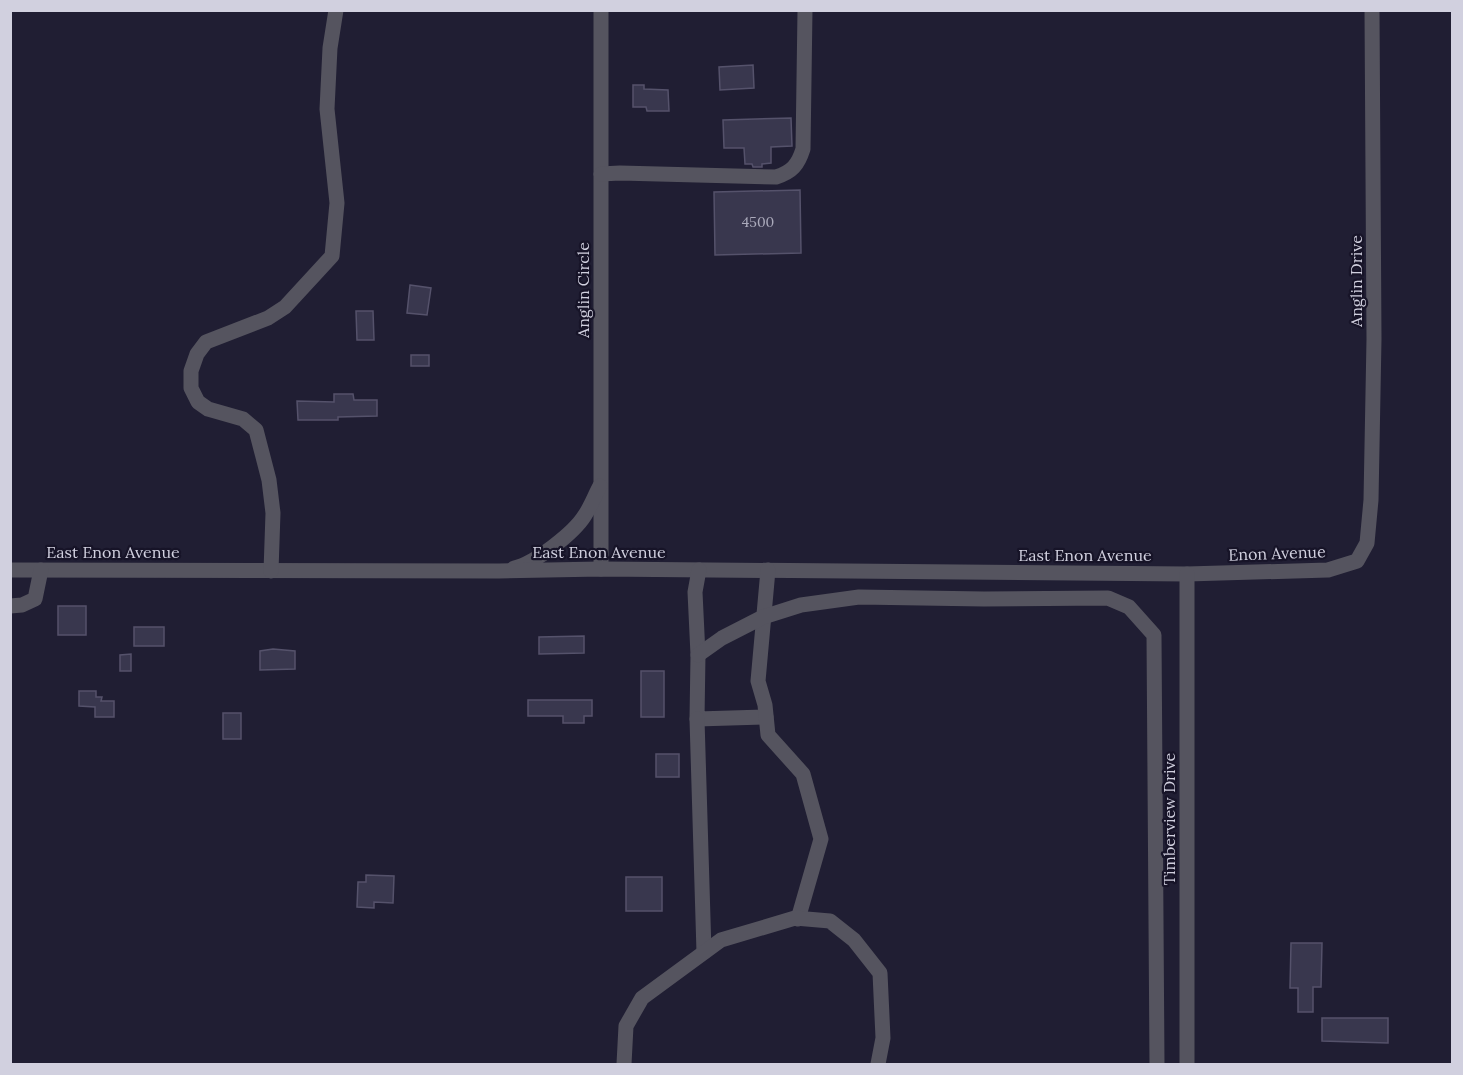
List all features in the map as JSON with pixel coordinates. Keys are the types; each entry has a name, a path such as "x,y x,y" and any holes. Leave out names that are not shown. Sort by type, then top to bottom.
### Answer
{"street":[{"path":"271,571 269,480 256,430 243,419 208,409 198,402 191,388 191,371 197,354 206,342 268,318 285,307 309,284 332,256 337,203 327,109 330,48 336,10"},
{"name":"Anglin Circle","path":"601,10 601,569"},
{"path":"601,174 652,173 776,177 793,169 799,162 803,149 804,10"},
{"name":"Anglin Drive","path":"1363,551 1371,500 1372,10"},
{"path":"499,571 522,566 569,532 585,515 602,483"},
{"name":"Enon Avenue","path":"1187,574 1329,570 1357,561 1363,551"},
{"name":"East Enon Avenue","path":"10,570 499,571 601,569 1187,574"},
{"path":"10,606 22,605 35,599 41,570"},
{"path":"699,570 695,592 704,952"},
{"path":"768,570 758,681 765,705 768,735 803,774 820,839 798,919"},
{"name":"Timberview Drive","path":"1187,574 1187,1065"},
{"path":"698,655 722,638 763,617 801,605 859,597 1108,598 1129,607 1154,634 1157,1065"},
{"path":"697,719 766,717"},
{"path":"624,1065 626,1026 642,998 721,940 798,919 830,921 854,940 880,973 884,1038 878,1065"}],"building":[{"path":"753,65 754,88 720,90 719,67"},
{"path":"633,85 644,85 644,89 668,90 669,111 647,111 646,107 633,107"},
{"path":"791,118 792,146 771,147 771,163 762,164 762,167 753,167 752,164 745,164 744,148 724,148 723,120"},
{"path":"800,190 801,253 715,255 714,192"},
{"path":"410,285 431,288 427,315 407,313"},
{"path":"356,311 373,311 374,340 357,340"},
{"path":"411,355 429,355 429,366 411,366"},
{"path":"334,394 353,394 354,400 377,400 377,416 338,417 338,420 298,420 297,401 334,402"},
{"path":"58,606 86,606 86,635 58,635"},
{"path":"134,627 164,627 164,646 134,646"},
{"path":"584,636 584,653 539,654 539,637"},
{"path":"273,649 295,651 295,669 260,670 260,651"},
{"path":"131,654 131,671 120,671 120,655"},
{"path":"641,671 664,671 664,717 641,717"},
{"path":"79,691 96,691 96,697 102,697 101,701 114,701 114,717 95,717 95,707 79,706"},
{"path":"528,700 592,700 592,716 584,716 584,723 563,723 563,716 528,716"},
{"path":"223,713 241,713 241,739 223,739"},
{"path":"656,754 679,754 679,777 656,777"},
{"path":"366,875 394,876 393,903 374,902 374,908 357,907 358,882 366,882"},
{"path":"626,877 662,877 662,911 626,911"},
{"path":"1291,943 1322,943 1321,987 1313,987 1313,1012 1298,1012 1298,988 1290,988"},
{"path":"1322,1018 1388,1018 1388,1043 1322,1041"}]}
